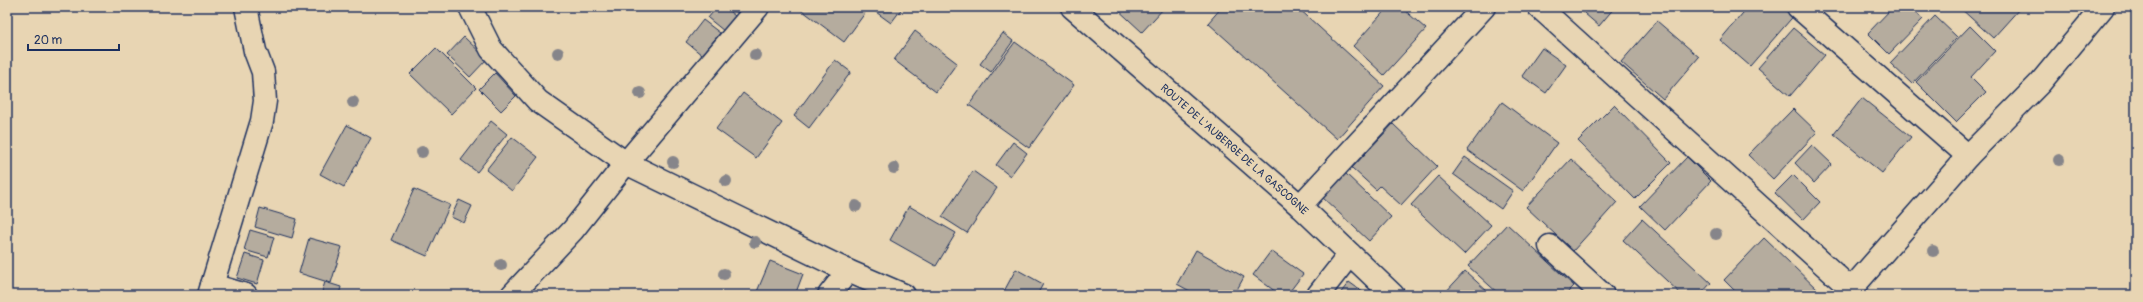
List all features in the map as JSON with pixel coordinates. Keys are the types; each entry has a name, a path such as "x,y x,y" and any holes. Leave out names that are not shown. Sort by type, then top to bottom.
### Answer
{"street":[{"path":"246,7 256,51 263,72 265,101 262,121 211,290 246,295"},
{"path":"470,7 491,49 538,101 626,163 848,271 904,295"},
{"path":"512,295 573,230 626,163 758,7"},
{"name":"ROUTE DE L'AUBERGE DE LA GASCOGNE","path":"1072,7 1300,206 1393,295"},
{"path":"1300,206 1484,7"},
{"path":"1539,7 1849,292 1968,156 2040,82 2103,7"},
{"path":"1798,7 1968,156"},
{"path":"1550,246 1603,295"},
{"path":"1318,295 1350,254"},
{"path":"829,295 848,271"}],"building":[{"path":"717,7 724,7 735,16 724,31 708,18"},
{"path":"730,7 743,7 738,13"},
{"path":"857,7 865,13 844,42 799,8"},
{"path":"869,7 903,7 891,23"},
{"path":"1115,7 1165,7 1142,32"},
{"path":"1222,7 1297,7 1384,86 1337,139 1208,23"},
{"path":"1388,7 1401,7 1426,29 1384,75 1353,46"},
{"path":"1577,7 1615,7 1599,26"},
{"path":"1748,7 1791,7 1797,12 1750,66 1720,40"},
{"path":"1893,7 1910,7 1923,19 1889,54 1868,33"},
{"path":"1959,7 2021,7 1993,38"},
{"path":"1935,16 1957,37 1912,84 1890,63"},
{"path":"703,20 720,33 702,55 686,42"},
{"path":"1657,21 1699,57 1663,99 1621,62"},
{"path":"1970,26 1995,51 1971,77 1986,92 1956,122 1916,82"},
{"path":"1793,28 1825,55 1790,96 1758,68"},
{"path":"915,31 957,63 936,92 894,60"},
{"path":"1003,33 1013,41 991,72 980,64"},
{"path":"464,37 487,59 470,77 447,55"},
{"path":"1015,42 1074,85 1029,148 969,105"},
{"path":"436,48 476,88 451,114 410,74"},
{"path":"1542,48 1566,65 1546,93 1522,76"},
{"path":"835,60 851,72 809,128 794,116"},
{"path":"495,73 516,96 501,111 479,89"},
{"path":"743,93 782,123 756,158 716,129"},
{"path":"1862,98 1911,137 1882,173 1834,134"},
{"path":"1502,102 1557,143 1523,191 1467,150"},
{"path":"1614,105 1671,163 1635,199 1578,141"},
{"path":"1793,109 1817,132 1773,179 1748,155"},
{"path":"491,121 507,134 477,172 461,160"},
{"path":"1393,124 1437,166 1401,205 1380,186 1376,190 1352,168"},
{"path":"347,125 371,138 344,187 320,174"},
{"path":"512,137 538,157 512,191 486,170"},
{"path":"1013,142 1027,153 1010,176 996,165"},
{"path":"1812,145 1832,164 1814,183 1795,163"},
{"path":"1465,157 1513,191 1501,209 1453,174"},
{"path":"1687,157 1711,181 1665,230 1640,206"},
{"path":"1571,159 1617,202 1573,251 1526,207"},
{"path":"973,171 997,188 967,233 942,217"},
{"path":"1344,172 1391,217 1369,241 1322,197"},
{"path":"1793,175 1820,202 1803,220 1775,193"},
{"path":"1438,176 1491,225 1464,254 1411,205"},
{"path":"414,189 450,205 427,256 391,240"},
{"path":"459,200 472,206 464,223 451,217"},
{"path":"909,206 956,233 936,266 890,240"},
{"path":"260,208 297,219 292,238 255,227"},
{"path":"1642,219 1711,283 1700,295 1682,295 1623,240"},
{"path":"1507,224 1574,286 1565,295 1500,295 1468,266"},
{"path":"250,230 274,237 268,257 244,250"},
{"path":"309,238 342,247 331,283 299,273"},
{"path":"1764,238 1819,291 1816,295 1739,295 1724,280"},
{"path":"1196,250 1244,277 1234,295 1197,295 1177,284"},
{"path":"1271,251 1303,274 1287,295 1280,295 1253,275"},
{"path":"245,254 264,260 257,284 237,278"},
{"path":"770,261 803,274 795,295 756,294"},
{"path":"1016,269 1043,284 1037,295 1002,295"},
{"path":"1465,271 1488,292 1485,295 1443,295"},
{"path":"325,282 341,287 339,295 321,295"},
{"path":"1349,282 1367,295 1339,295"}]}
